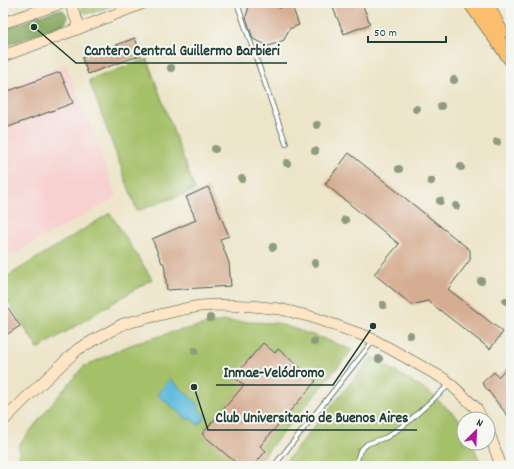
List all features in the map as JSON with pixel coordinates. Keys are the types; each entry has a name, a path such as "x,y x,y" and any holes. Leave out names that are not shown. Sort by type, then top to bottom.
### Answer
{"highway":[{"path":"471,3 511,58"},
{"path":"486,3 511,50"}],"street":[{"path":"3,23 62,3"},
{"path":"70,3 80,28"},
{"path":"3,56 144,3"},
{"path":"3,421 26,397 78,349 123,324 200,306 217,305 273,308 312,317 355,332 374,340 446,380 478,411"},
{"path":"496,451 501,466"}],"lane":[{"path":"237,3 286,144"},
{"path":"274,466 374,340"},
{"path":"355,466 360,451 368,444 387,437 408,422 450,384"}],"shaded area":[{"path":"66,63 117,197 3,260 3,90"}],"green space":[{"path":"83,3 121,3 95,12 87,13 82,10"},
{"path":"56,10 63,10 67,15 67,20 64,24 3,47 3,30"},
{"path":"147,59 195,190 137,211 89,80"},
{"path":"110,213 152,279 38,349 3,293 3,279"},
{"path":"223,321 277,323 352,350 255,466 19,466 19,445 83,367 130,345 173,332"},
{"path":"372,357 430,393 456,416 456,451 475,451 482,466 282,466"}],"water":[{"path":"170,379 200,406 198,409 206,416 198,425 190,418 188,420 157,394"}],"building":[{"path":"257,3 268,3 280,8 291,3 299,25 289,29 284,40 269,46 253,39 246,17 249,6"},
{"path":"331,3 362,3 370,24 344,34"},
{"path":"135,38 141,55 88,74 82,58"},
{"path":"60,72 73,103 3,129 3,93"},
{"path":"349,153 470,250 470,260 448,289 503,332 490,349 428,301 412,305 374,274 399,244 325,184"},
{"path":"208,187 229,236 220,239 229,263 231,286 167,290 164,263 162,263 152,239 196,220 186,197"},
{"path":"3,300 20,326 3,337"},
{"path":"263,343 275,353 278,349 316,381 260,446 266,451 253,466 231,466 235,462 202,434 244,385 234,377"},
{"path":"511,363 511,420 482,383 494,372 498,377"}],"place":[{"name":"Cantero Central Guillermo Barbieri","path":"34,27"},
{"name":"Inmae-Velódromo","path":"373,326"},
{"name":"Club Universitario de Buenos Aires","path":"194,387"}]}
